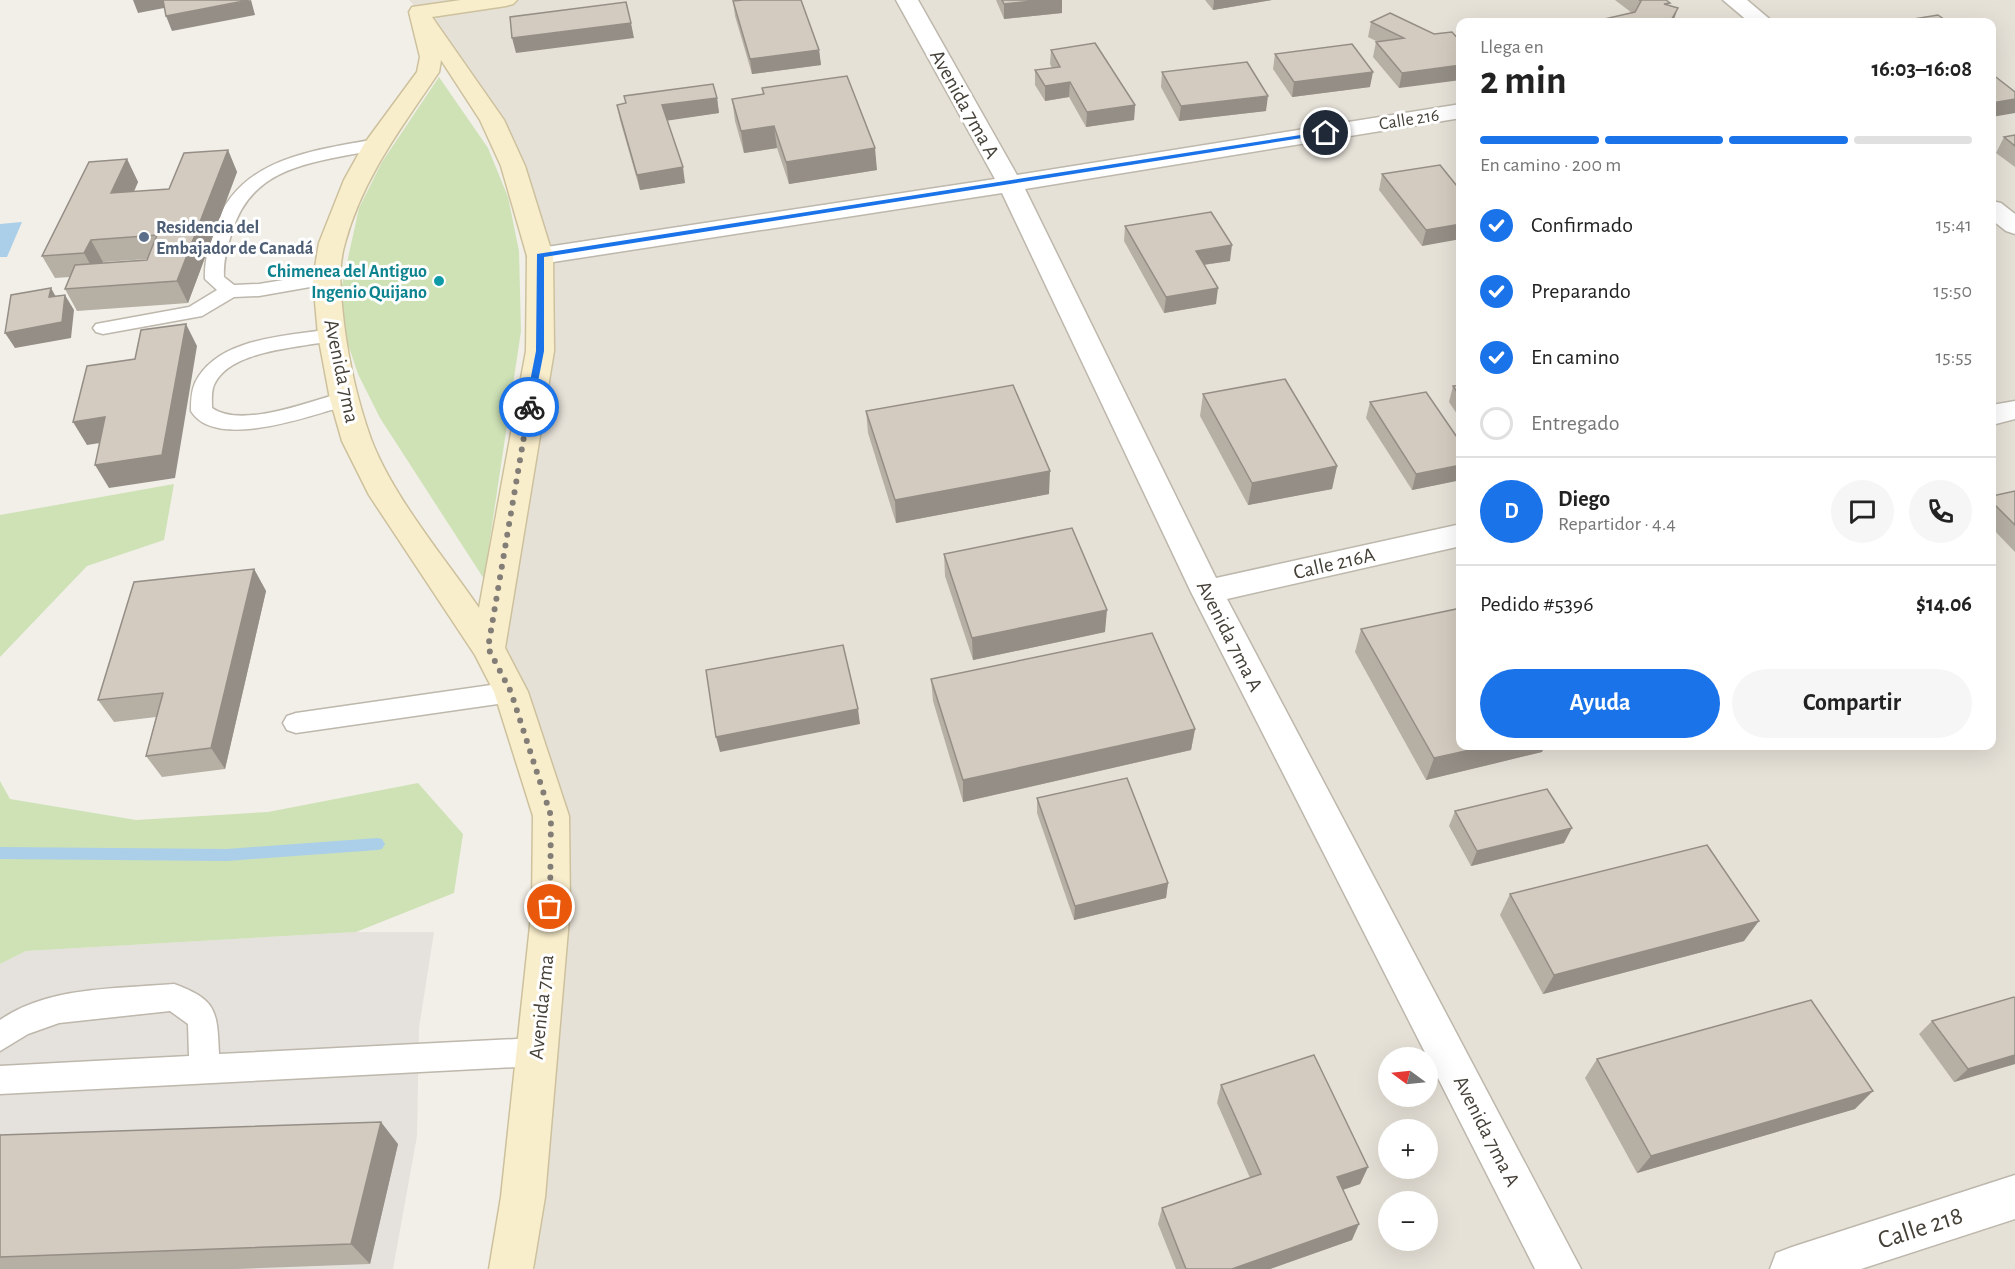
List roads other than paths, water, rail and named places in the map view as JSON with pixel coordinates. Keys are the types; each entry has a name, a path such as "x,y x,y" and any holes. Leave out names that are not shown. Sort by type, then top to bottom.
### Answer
{"main road":[{"path":"415,6 506,0"},
{"path":"415,6 492,120 513,166 540,256 540,351 502,555 488,648"},
{"name":"Avenida 7ma","path":"415,6 431,57 428,72 376,144 342,212 332,243 326,279 332,335 344,399 357,441 380,489 488,648 511,692 551,816 550,907 523,1197 511,1269"}],"street":[{"name":"Avenida 7ma A","path":"907,0 1010,184 1207,592 1559,1269"},
{"path":"1734,0 1757,18"},
{"name":"Calle 216","path":"540,256 1010,184 1456,112"},
{"path":"1996,211 2015,226"},
{"path":"1996,414 2015,410"},
{"name":"Calle 216A","path":"1207,592 1456,536"},
{"name":"Calle 218","path":"1792,1269 2015,1197"}],"lane":[{"path":"230,291 215,279 213,263 228,215 239,195 254,182 285,168 376,144"},
{"path":"103,328 195,312 230,291 259,290 326,279"},
{"path":"332,335 244,352 221,365 205,383 201,411 208,419 228,424 259,421 344,399"},
{"path":"296,723 511,692"},
{"path":"0,1037 15,1023 53,1010 174,997 203,1017 204,1069"},
{"path":"0,1080 536,1052"}],"water":[{"path":"22,222 7,257 0,257 0,224"}],"waterway":[{"path":"0,853 227,855 377,844"}],"place":[{"name":"Residencia del Embajador de Canadá","path":"144,237"},
{"name":"Chimenea del Antiguo Ingenio Quijano","path":"439,281"}]}
